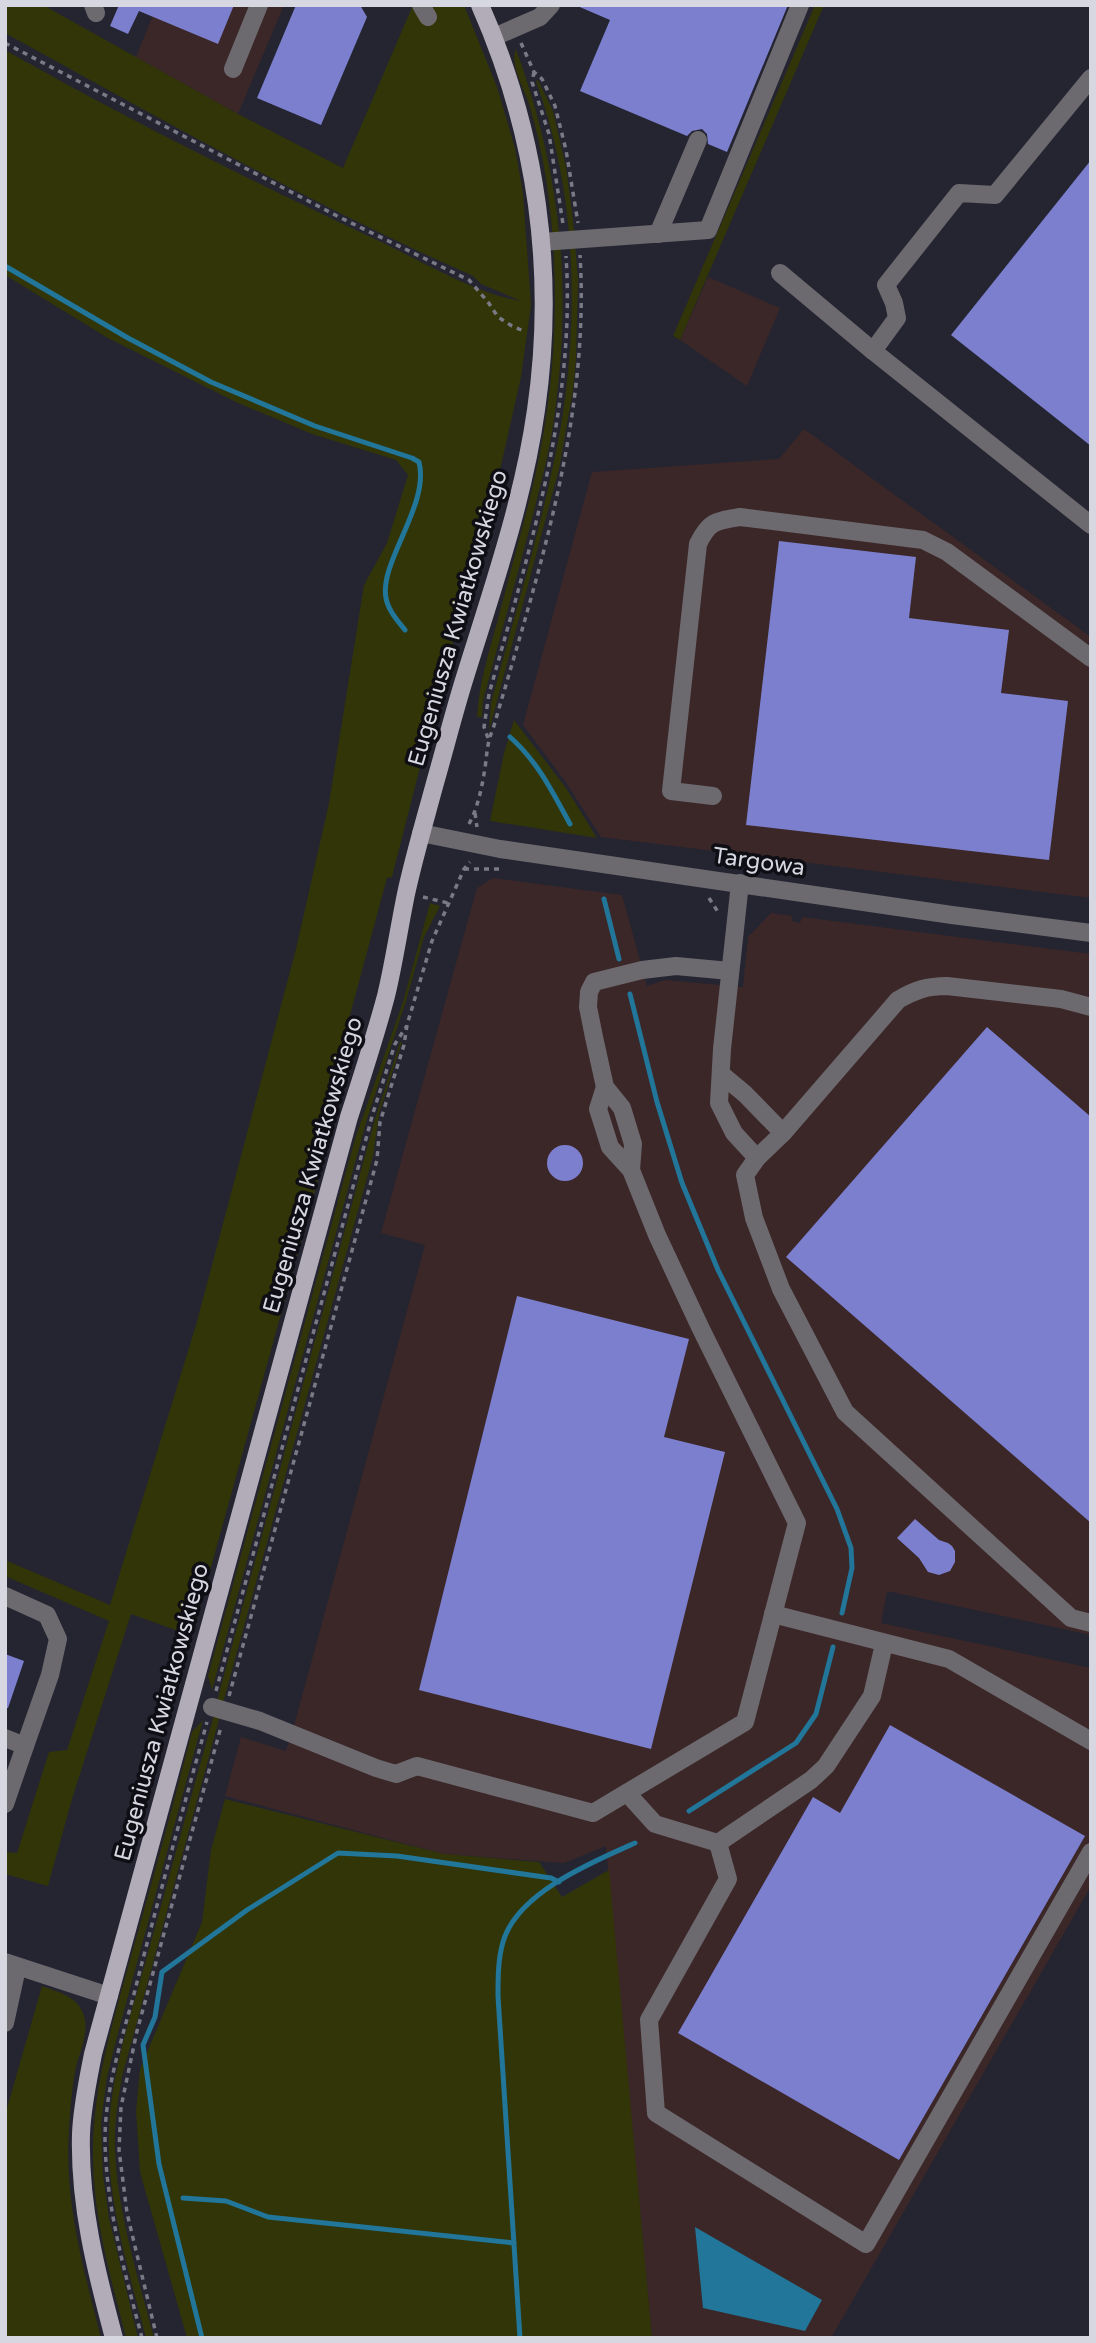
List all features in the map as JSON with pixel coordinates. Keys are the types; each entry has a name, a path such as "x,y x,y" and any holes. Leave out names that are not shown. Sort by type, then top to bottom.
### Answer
{"main road":[{"name":"Eugeniusza Kwiatkowskiego","path":"114,2338 88,2225 81,2156 93,2054 349,1117 376,1031 421,833 517,503 536,413 544,332 542,242 538,205 526,139 509,78 480,5"}],"street":[{"path":"233,69 259,5"},
{"path":"494,37 540,17 551,5"},
{"path":"542,242 708,230 800,5"},
{"path":"873,351 897,318 886,285 959,193 995,195 1091,78"},
{"path":"658,234 698,140"},
{"path":"780,273 873,351 1091,524"},
{"path":"713,796 671,791 698,544 705,529 712,523 740,517 909,536 923,540 947,552 1091,658"},
{"name":"Targowa","path":"421,833 500,849 1091,933"},
{"path":"740,883 719,1103 734,1133 757,1158"},
{"path":"218,1709 260,1721 396,1774 417,1766 593,1813 745,1722 797,1523 657,1235 631,1170 633,1144 622,1108 605,1087 588,1007 589,992 594,982 642,970 676,966 730,971"},
{"path":"1091,1007 1061,999 947,986 915,990 898,1000 744,1175 754,1218 781,1289 845,1412 1071,1618 1091,1623"},
{"path":"721,1074 783,1133"},
{"path":"5,1596 47,1615 58,1639 50,1675 5,1804"},
{"path":"773,1614 949,1659 1091,1741"},
{"path":"718,1843 811,1780 826,1766 872,1696 884,1644"},
{"path":"5,1738 25,1746"},
{"path":"627,1793 655,1824 718,1843"},
{"path":"718,1843 728,1879 649,2020 656,2113 866,2244 1091,1852"},
{"path":"5,2023 11,1965 109,1996"}],"path":[{"path":"5,43 328,212 469,280 498,317 512,327 528,333 544,332"},
{"path":"475,813 485,769 488,738"},
{"path":"142,2338 119,2246 110,2196 105,2140 113,2072 148,1937 218,1709 373,1172 380,1122 432,942 464,869 499,869"},
{"path":"157,2338 127,2213 119,2150 121,2107 137,2031 218,1709 373,1113 395,1044 407,1025"},
{"path":"320,1160 327,1117 351,1049"}],"shaded area":[{"path":"157,5 284,5 238,114 136,57"},
{"path":"708,277 780,308 747,386 680,340"},
{"path":"804,429 1091,637 1091,898 601,837 565,781 523,725 592,472 779,459"},
{"path":"493,878 622,895 647,986 665,980 743,987 748,937 771,913 792,916 792,921 800,923 802,917 1091,954 1091,1635 887,1591 881,1623 1091,1668 1091,1886 831,2338 652,2338 606,1846 564,1863 444,1854 225,1796 241,1737 286,1751 292,1733 425,1245 381,1233 477,888"}],"green space":[{"path":"5,5 43,5 238,114 343,168 413,5 464,5 497,87 515,148 523,193 531,305 521,377 491,510 446,666 392,877 387,878 313,1145 312,1170 320,1173 192,1636 131,1614 72,1799 48,1886 5,1874 5,1852 17,1853 49,1752 67,1750 109,1621 5,1576 5,1560 110,1605 196,1325 296,949 329,803 364,585 387,543 408,475 396,460 312,434 236,402 108,338 5,275 5,50 144,125 449,276 485,291 521,301 481,284 473,276 295,190 5,33"},
{"path":"815,5 824,5 680,340 673,336"},
{"path":"516,49 544,141 553,186 562,276 560,370 542,481 483,701 482,717 477,717 485,668 535,476 547,415 555,322 549,201 534,123 514,62"},
{"path":"538,80 553,111 566,167 578,280 576,359 559,469 489,731 491,703 553,465 560,431 570,343 572,298 566,209 559,166 536,81"},
{"path":"514,720 566,788 597,838 490,821"},
{"path":"430,903 440,906 424,937 367,1119 212,1690 208,1676 344,1179 356,1136 403,1002"},
{"path":"400,1042 379,1114 373,1156 223,1703 217,1701 375,1119"},
{"path":"214,1715 220,1716 122,2077 116,2118 115,2157 122,2209 154,2338 146,2338 126,2261 111,2183 111,2109 128,2023"},
{"path":"203,1720 118,2033 107,2077 101,2123 103,2175 109,2218 138,2338 126,2338 96,2202 93,2155 96,2104 111,2028 192,1732"},
{"path":"225,1799 444,1854 539,1862 562,1897 609,1870 652,2338 187,2338 140,2172 136,2111 140,2069 202,1922 211,1850"},
{"path":"42,1986 74,2001 85,2019 85,2037 73,2082 68,2157 72,2210 101,2338 5,2338 5,2115"}],"water":[{"path":"695,2227 822,2300 805,2331 703,2308"}],"building":[{"path":"119,5 234,5 218,44 139,11 128,34 110,26"},
{"path":"296,5 360,5 367,17 321,125 257,98"},
{"path":"575,5 788,5 727,152 708,144 707,134 702,129 692,131 687,136 580,91 610,20"},
{"path":"1091,160 1091,446 951,335"},
{"path":"779,541 916,557 909,618 1009,630 1001,693 1068,701 1049,860 746,825"},
{"path":"987,1027 1091,1117 1091,1523 786,1257"},
{"path":"565,1145 577,1151 583,1163 577,1175 565,1181 553,1175 547,1163 553,1151"},
{"path":"517,1296 689,1339 664,1437 725,1452 651,1749 419,1690"},
{"path":"915,1519 939,1540 952,1546 955,1562 950,1571 939,1575 928,1572 919,1558 897,1538"},
{"path":"5,1654 24,1661 8,1708 5,1708"},
{"path":"890,1725 1085,1836 899,2160 678,2033 813,1797 840,1813"}],"waterway":[{"path":"5,266 128,338 211,382 315,426 419,462 418,496 386,584 389,607 405,630"},
{"path":"510,737 537,767 570,824"},
{"path":"604,899 619,959"},
{"path":"630,994 657,1102 682,1183 718,1270 837,1509 851,1548 852,1568 842,1613"},
{"path":"689,1811 796,1743 816,1714 833,1647"},
{"path":"520,2338 498,1996 501,1948 511,1924 540,1894 578,1870 635,1843"},
{"path":"202,2338 159,2164 143,2045 155,2017 162,1972 247,1910 338,1853 397,1856 551,1878 559,1882"},
{"path":"183,2198 226,2201 268,2217 514,2243"}]}
